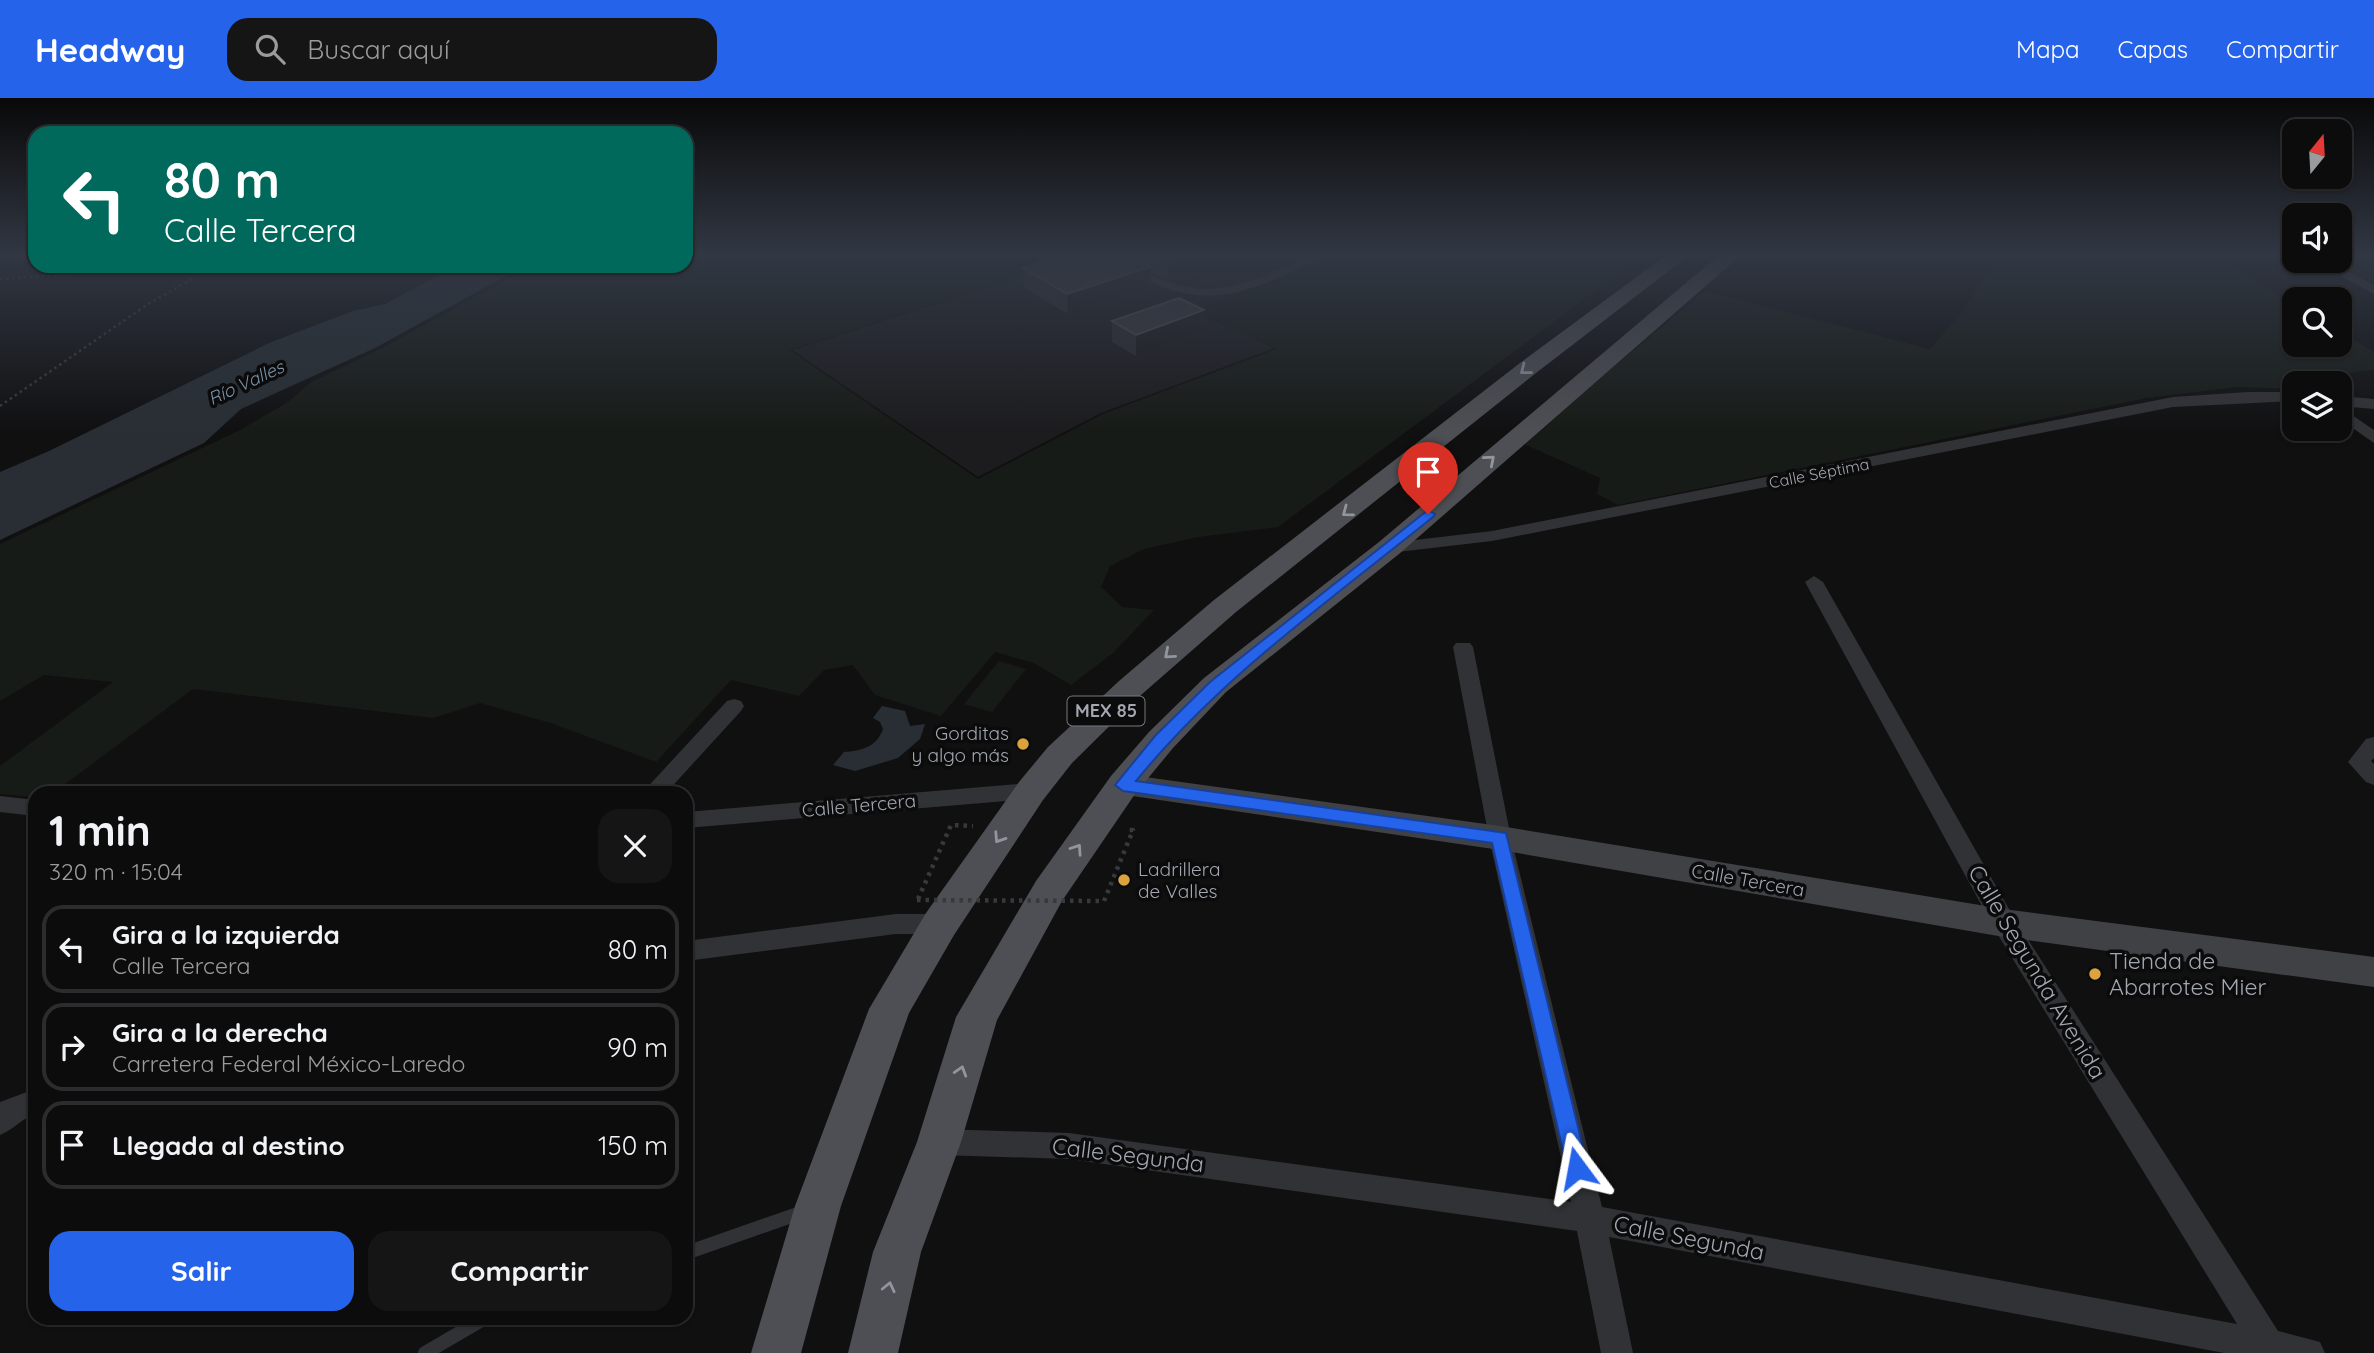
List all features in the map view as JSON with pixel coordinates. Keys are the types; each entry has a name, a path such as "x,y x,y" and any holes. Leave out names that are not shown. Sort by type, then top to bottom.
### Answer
{"main road":[{"name":"MEX 85","path":"776,1353 818,1206 890,1009 940,924 1031,791 1060,755 1225,606 1600,315"},
{"name":"MEX 85","path":"873,1353 897,1252 939,1142 977,1017 1049,891 1123,785 1161,740 1215,685 1389,548 1662,315"}],"street":[{"name":"Calle Séptima","path":"1389,548 1492,536 2173,402 2282,397"},
{"path":"2352,402 2374,404"},
{"path":"2352,421 2374,438"},
{"name":"Calle Segunda Avenida","path":"1814,582 2004,923 2270,1349"},
{"path":"1463,647 1500,838 1590,1219 1618,1353"},
{"path":"660,786 734,706"},
{"path":"2367,770 2374,744"},
{"name":"Calle Tercera","path":"1123,785 1500,838 2004,923 2374,972"},
{"name":"Calle Tercera","path":"693,819 1031,791"},
{"path":"0,804 28,807"},
{"path":"693,950 896,924 940,924"},
{"path":"0,1122 10,1111 28,1104"},
{"name":"Calle Segunda","path":"939,1142 1069,1146 1590,1219 2270,1349 2309,1353"}],"lane":[{"path":"693,1251 818,1206"},
{"path":"425,1353 473,1325"}],"path":[{"path":"0,406 133,315"},
{"path":"951,825 917,900 1104,901 1133,830"}],"shaded area":[{"path":"443,315 901,315 790,350 978,479 1103,414 1277,349 1203,315 1564,315 1278,527 1198,537 1144,549 1110,566 1101,587 1122,607 1154,610 1113,653 1071,685 1034,663 995,652 941,716 875,695 853,665 824,670 799,696 731,680 656,762 551,723 480,703 433,718 193,689 62,786 28,786 28,796 0,794 0,766 113,682 44,675 0,701 0,544 238,431 288,402 311,382"},
{"path":"902,315 1202,315 1275,348 1101,413 978,477 792,350"},
{"path":"1677,315 1796,315 1930,349 1960,315 2282,315 2282,357 2352,357 2352,338 2374,352 2374,370 2352,373 2282,371 2282,389 2235,387 2147,398 1618,505 1597,494 1600,478 1522,443"},
{"path":"999,661 1026,669 992,712 964,704"}],"water":[{"name":"Río Valles","path":"344,315 436,315 375,348 241,409 204,443 0,540 0,472 49,451 269,343"},
{"path":"882,706 905,711 910,726 925,724 920,739 898,758 855,771 833,765 844,752 862,749 877,740 883,729 880,722 873,718"}],"building":[{"path":"1131,315 1192,315 1136,335 1112,321"}],"place":[{"name":"Gorditas y algo más","path":"1023,744"},
{"name":"Ladrillera de Valles","path":"1124,880"},
{"name":"Tienda de Abarrotes Mier","path":"2095,974"}],"route":[{"path":"1428,514 1215,685 1161,740 1123,785 1500,838 1577,1168"}]}
